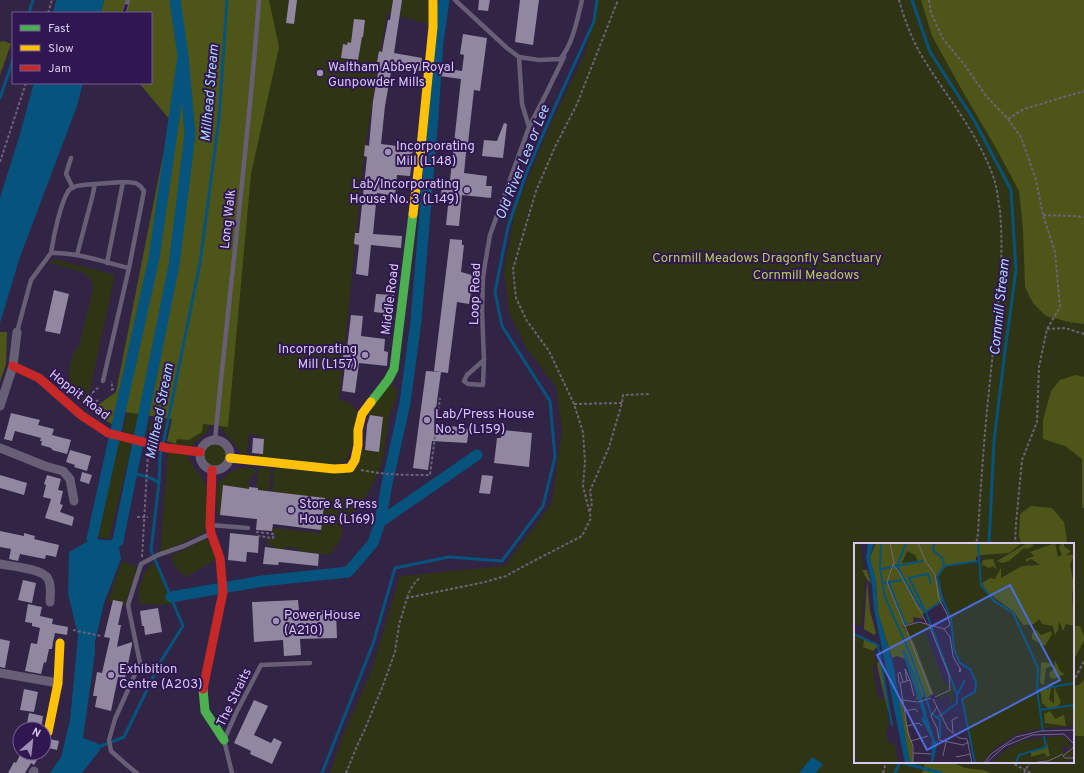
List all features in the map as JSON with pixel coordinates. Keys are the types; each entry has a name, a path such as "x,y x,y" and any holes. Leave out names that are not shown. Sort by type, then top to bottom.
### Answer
{"street":[{"name":"Middle Road","path":"350,468 355,460 358,446 358,430 362,414 388,380 394,369 422,140 433,27 433,0"},
{"path":"0,406 12,366 17,332"},
{"name":"Hoppit Road","path":"12,366 39,378 80,415 108,433 167,448 200,452"},
{"path":"215,440 226,444 229,448 230,458 221,468 212,470 204,465 200,457 200,452 204,444 208,441 215,440"},
{"path":"0,448 45,466 63,471 70,479 74,501"},
{"path":"230,458 334,469 350,468"},
{"path":"212,470 211,529 220,558 223,592 203,687 205,711 224,740"},
{"path":"0,564 39,572 48,577 50,585 50,602"},
{"path":"50,721 58,683 60,644"},
{"path":"0,672 58,683"}],"lane":[{"name":"Long Walk","path":"215,440 227,315 246,148 259,0"},
{"path":"455,0 519,58 539,60 560,59 565,54"},
{"name":"Loop Road","path":"484,360 467,375 464,381 468,384 483,385 484,360 482,311 483,278 490,235 529,127 565,54 577,22 582,0"},
{"path":"519,58 522,104 529,127"},
{"path":"71,158 66,174 73,188"},
{"path":"107,263 123,182"},
{"path":"17,332 31,280 51,253 52,242 60,212 70,189 76,186 123,182 141,185 144,191 129,268 103,382"},
{"path":"76,255 95,184"},
{"path":"51,253 63,252 129,268"},
{"path":"137,773 111,751 109,740 114,719 140,663 128,605 143,563 184,546 211,529 248,528"},
{"name":"The Straits","path":"224,740 261,665 310,663"},
{"path":"224,740 232,773"}],"path":[{"path":"48,12 52,0"},
{"path":"407,598 486,582 506,576 526,564 582,536 591,518 583,486 585,462 583,432 574,404 549,351 527,321 516,298 513,269 536,191 555,147 577,104 618,0"},
{"path":"899,0 905,21 920,53 964,120 987,160 994,177 998,194 1001,226 999,299 985,426 976,543"},
{"path":"929,0 931,13 943,38 964,64 986,96 1008,119 1021,137 1036,180 1043,215 1055,252 1060,307 1047,329 1039,367 1037,422 1022,460 1016,516 1015,543"},
{"path":"0,162 26,84"},
{"path":"1008,119 1024,109 1084,91"},
{"path":"1043,215 1084,217"},
{"path":"1047,329 1065,328 1084,334"},
{"path":"110,390 113,389 111,381"},
{"path":"87,409 91,394 103,382"},
{"path":"589,513 592,503 590,491 609,447 622,404 622,395 649,394"},
{"path":"350,468 381,474 430,475 440,398"},
{"path":"574,404 622,404"},
{"path":"143,563 148,444"},
{"path":"137,517 148,517"},
{"path":"256,532 274,534 273,538 258,536"},
{"path":"346,773 379,695 395,652 399,625 410,590 420,578"},
{"path":"73,630 101,636"},
{"path":"1074,680 1084,661"},
{"path":"883,773 886,763"},
{"path":"1012,763 1025,772 1031,773"},
{"path":"1025,772 1030,763"}],"green space":[{"path":"104,0 269,0 279,47 251,174 228,427 203,424 202,432 189,440 177,439 176,444 167,441 172,419 118,411 114,425 102,419 91,410 116,392 170,120 140,84 152,84 152,12 101,12"},
{"path":"264,0 429,0 428,24 387,13 365,148 339,400 351,403 358,415 354,441 346,461 332,466 259,457 261,436 249,434 246,458 219,425"},
{"name":"Cornmill Meadows","path":"597,0 1084,0 1084,773 330,773 343,736 372,669 400,576 505,566 552,503 562,429 556,387 527,349 509,313 504,272 515,210 548,130 586,51"},
{"path":"921,0 1084,0 1084,324 1046,316 1033,303 1025,287 1023,229 1019,191 932,36"},
{"path":"4,41 11,44 0,75 0,42"},
{"path":"54,259 115,275 86,408 69,383 69,367 74,352 79,346 93,289 91,279 82,272 50,263"},
{"path":"0,332 7,332 6,364 0,382"},
{"path":"1075,375 1084,377 1084,508 1082,508 1082,459 1065,446 1043,439 1043,420 1051,391 1060,380"},
{"path":"175,376 163,433 159,442 145,439 162,389"},
{"path":"387,384 396,387 397,395 389,418 384,454 380,470 367,495 342,527 342,537 330,555 298,551 298,548 285,547 284,550 269,546 269,541 265,541 265,539 275,539 275,534 272,533 273,528 320,533 321,530 272,492 274,468 344,473 362,442 364,450 379,452 383,417 364,415"},
{"path":"146,392 134,435 122,431 133,394"},
{"path":"203,424 211,426 205,434 191,446 170,444 170,442"},
{"path":"119,439 132,444 109,539 98,537"},
{"path":"215,442 224,446 228,455 224,464 215,468 206,464 202,455 206,446"},
{"path":"168,452 187,455 194,468 203,479 206,486 206,528 204,533 160,553"},
{"path":"251,467 254,469 255,473 252,478 248,480 248,483 250,484 249,489 223,485 220,515 218,514 216,493 217,486 220,481 235,470"},
{"path":"259,467 271,468 269,491 261,490 260,494 258,494 259,487 256,487"},
{"path":"1031,506 1052,508 1064,522 1066,543 1022,543 1019,537 1020,514"},
{"path":"203,540 208,540 217,559 186,577 176,568 171,556"},
{"path":"122,561 137,567 124,606 108,601"},
{"path":"154,562 173,605 139,604 139,589 145,572"},
{"path":"1074,626 1080,626 1084,640 1076,656 1074,656"},
{"path":"1084,680 1084,736 1074,736 1074,686 1079,685"},
{"path":"925,763 954,763 965,768 983,770 991,773 922,773"}],"water":[{"path":"56,0 104,0 101,12 53,12"},
{"path":"34,84 83,84 77,106 20,257 0,323 0,198"},
{"path":"92,539 118,541 121,559 104,603 95,642 95,653 83,738 99,744 100,750 82,773 50,773 61,757 70,720 78,635 68,594 69,552"},
{"path":"812,757 823,764 816,773 799,773"}],"building":[{"path":"289,0 297,0 294,24 286,23"},
{"path":"393,0 402,0 394,53 422,58 421,71 392,66 385,106 381,144 413,148 412,160 410,176 397,175 395,196 377,193 373,234 402,236 401,248 371,245 368,276 356,274 359,245 354,244 355,233 359,233 367,157 364,156 365,145 369,146 373,101 380,62 377,62 379,51 382,52 388,20 390,20"},
{"path":"479,0 490,0 488,11 478,10"},
{"path":"520,0 539,0 533,45 515,42"},
{"path":"354,19 365,20 358,60 341,58 343,44 347,45 348,42 351,43"},
{"path":"463,34 487,38 480,91 474,90 464,173 487,176 486,186 492,186 491,198 462,195 459,226 446,225 449,196 441,195 443,180 450,180 461,79 440,76 441,68 462,71 464,55 460,54"},
{"path":"504,123 507,124 503,158 482,156 484,140 497,141"},
{"path":"450,239 462,240 462,245 464,245 461,272 475,276 469,304 457,302 448,373 434,371"},
{"path":"54,290 69,294 60,334 45,331"},
{"path":"376,294 394,295 390,314 374,312"},
{"name":"Incorporating Mill (L157)","path":"351,315 363,316 361,336 385,339 384,351 388,352 387,366 359,363 355,393 342,391 346,358 343,357 344,348 347,348"},
{"name":"Lab/Press House No. 5 (L159)","path":"426,371 441,372 434,423 469,429 467,443 432,441 428,470 413,468"},
{"path":"11,413 40,420 38,425 54,429 52,435 71,440 67,454 41,445 41,438 15,431 12,441 4,439"},
{"path":"370,415 383,417 379,452 365,450 367,425"},
{"path":"502,430 532,433 529,467 494,463 497,438 501,438"},
{"path":"253,438 264,439 263,454 252,453"},
{"path":"70,450 91,456 87,471 74,467 75,465 66,462"},
{"path":"82,472 92,475 89,484 80,481"},
{"path":"0,475 27,483 24,495 0,488"},
{"path":"47,475 61,479 58,490 63,491 60,504 63,505 60,512 74,517 72,526 45,518 51,499 43,497 46,485 44,484"},
{"path":"482,475 493,476 490,494 479,493"},
{"name":"Store & Press House (L169)","path":"223,485 249,489 249,487 258,488 258,490 325,498 321,530 273,524 272,531 256,530 257,519 220,515"},
{"path":"0,531 24,536 24,533 35,536 34,539 59,545 56,557 46,555 45,559 20,554 18,561 9,559 11,549 0,547"},
{"path":"230,533 259,536 258,553 247,552 246,562 228,560"},
{"path":"265,547 319,554 318,566 279,562 278,565 263,564"},
{"path":"23,580 36,583 32,603 18,600"},
{"name":"Exhibition Centre (A203)","path":"113,600 123,602 118,625 121,625 117,647 132,642 132,645 125,678 118,677 111,711 95,707 97,696 93,696 97,672 102,673 110,638 104,637"},
{"name":"Power House (A210)","path":"298,600 299,611 336,610 337,638 300,639 301,655 284,656 283,640 254,642 252,602"},
{"path":"28,604 42,607 40,616 53,619 52,624 68,627 67,635 55,633 52,649 49,649 46,663 44,662 41,674 25,671 31,643 37,644 40,628 32,626 32,623 25,622"},
{"path":"158,608 162,632 145,635 140,611"},
{"path":"0,639 10,641 5,668 0,667"},
{"path":"24,689 38,692 34,712 20,710"},
{"path":"254,700 268,706 254,735 271,743 274,738 282,742 272,764 250,754 251,751 234,743"},
{"path":"29,713 43,716 42,721 28,721"},
{"path":"52,740 59,741 57,750 52,749"},
{"path":"17,761 36,761 34,765 31,763 25,773 8,773 14,762 16,763"}],"waterway":[{"path":"29,12 33,0"},
{"path":"107,551 118,541 174,265 190,134 183,56 175,0"},
{"name":"Millhead Stream","path":"163,445 200,263 219,119 227,0"},
{"path":"171,597 262,581 348,572 373,543 380,522 405,403 416,321 438,42 444,0"},
{"name":"Old River Lea or Lee","path":"322,773 373,644 395,568 449,557 502,561 543,506 555,457 550,401 502,326 495,292 508,227 526,174 594,21 597,0"},
{"name":"Cornmill Stream","path":"912,0 930,52 974,120 1011,190 1016,270 994,441 989,543"},
{"path":"97,551 92,539 154,258 183,56"},
{"path":"0,98 12,63"},
{"name":"Millhead Stream","path":"96,748 124,737 161,661 183,626 151,550 159,483 161,450"},
{"path":"380,522 477,455"},
{"path":"132,474 146,476 159,483"},
{"name":"Cornmill Stream","path":"895,773 900,763"},
{"path":"904,763 941,773"}],"railway":[{"path":"124,12 128,0"}],"traffic: fast":[{"path":"371,402 388,380 394,369 413,214"},
{"path":"203,689 205,711 224,740"}],"traffic: slow":[{"path":"413,214 433,27 433,0"},
{"path":"230,458 334,469 350,468 355,460 358,445 358,430 362,414 371,402"},
{"path":"50,721 58,683 60,643"}],"traffic: jam":[{"path":"13,366 39,378 81,415 108,433 167,448 200,452"},
{"path":"203,689 223,592 220,558 211,533 210,525 212,470"}],"place":[{"name":"Waltham Abbey Royal Gunpowder Mills","path":"320,73"},
{"name":"Incorporating Mill (L148)","path":"388,152"},
{"name":"Lab/Incorporating House No. 3 (L149)","path":"467,190"},
{"name":"Incorporating Mill (L157)","path":"365,355"},
{"name":"Lab/Press House No. 5 (L159)","path":"427,420"},
{"name":"Store & Press House (L169)","path":"291,510"},
{"name":"Power House (A210)","path":"276,621"},
{"name":"Exhibition Centre (A203)","path":"111,675"}],"park label":[{"name":"Cornmill Meadows Dragonfly Sanctuary","path":"767,257"}]}
